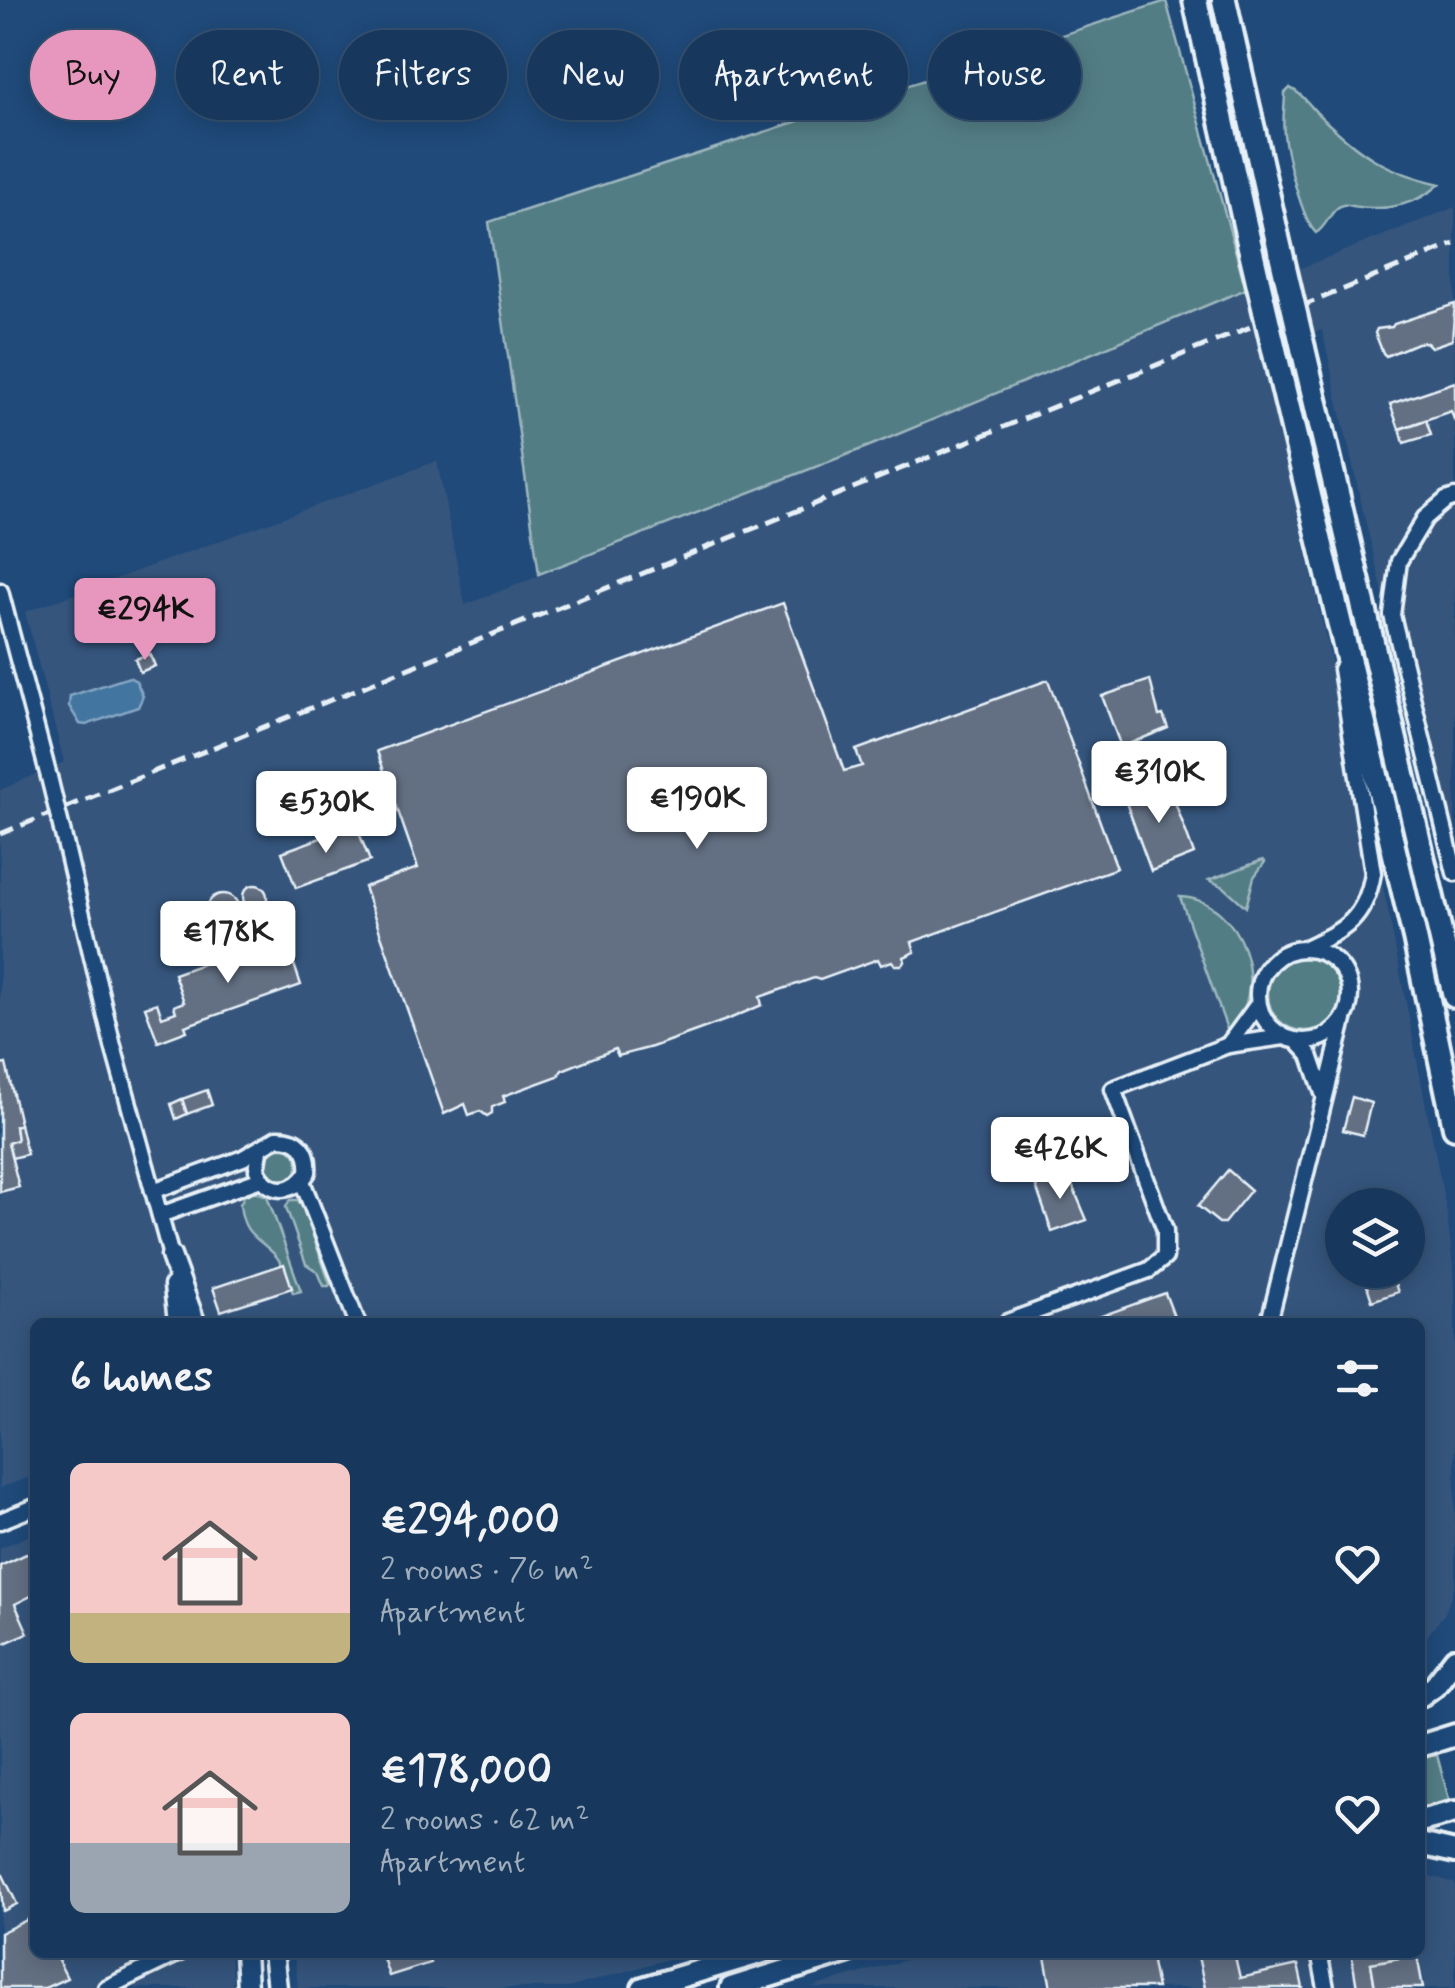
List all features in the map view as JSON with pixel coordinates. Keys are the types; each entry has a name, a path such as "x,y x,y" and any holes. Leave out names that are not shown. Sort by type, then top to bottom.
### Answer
{"main road":[{"path":"1195,0 1250,248 1415,938 1455,1127"},
{"path":"1224,0 1455,996"},
{"path":"1425,1693 1435,1686 1455,1659"},
{"path":"1425,1744 1455,1735"},
{"path":"1425,1819 1455,1812"},
{"path":"1425,1845 1455,1852"},
{"path":"643,1988 743,1958"},
{"path":"731,1988 828,1958"}],"street":[{"path":"1455,497 1425,518 1399,560 1392,616 1455,874"},
{"path":"0,591 113,1046 171,1256 194,1318"},
{"path":"1324,1098 1310,1055 1263,1018 1258,1004 1260,978 1278,956 1341,930 1359,915 1369,896 1373,873 1344,695 1336,608"},
{"path":"1270,1318 1349,1006 1346,977 1327,955 1302,948"},
{"path":"1228,1046 1258,1004"},
{"path":"1018,1318 1149,1270 1165,1257 1166,1230 1113,1089 1228,1046 1324,1038 1344,1020"},
{"path":"153,1191 260,1151 276,1138 298,1142 306,1150 309,1161 302,1182 281,1190 270,1187 261,1179 257,1160 260,1151"},
{"path":"160,1216 261,1179"},
{"path":"302,1182 355,1318"},
{"path":"171,1256 178,1318"},
{"path":"0,1521 30,1509"},
{"path":"106,1988 168,1958"},
{"path":"245,1958 247,1988"},
{"path":"274,1958 277,1988"},
{"path":"1320,1958 1326,1988"}],"shaded area":[{"path":"1455,207 1455,884 1322,330 1308,334 1293,271"},
{"path":"1246,289 1387,905 1447,1214 1455,1286 1455,1584 1445,1613 1425,1639 1425,1318 30,1318 30,1477 0,1488 0,790 64,762 25,612 437,461 465,605 872,445"},
{"path":"129,677 136,681 143,696 138,707 80,724 69,706 70,696"},
{"path":"30,1535 30,1958 230,1958 233,1988 0,1988 0,1548"},
{"path":"1425,1874 1455,1883 1455,1988 810,1988 912,1958 1425,1958"},
{"path":"295,1958 672,1958 568,1988 298,1988"}],"green space":[{"path":"1166,1 1246,289 872,445 539,574 489,222 801,120 908,120 908,85 928,79 928,120 1081,120 1081,30 1077,30"},
{"path":"1290,88 1374,159 1440,184 1422,197 1402,204 1380,208 1343,205 1316,233 1300,201 1285,143 1285,93"},
{"path":"1263,860 1246,907 1224,887 1209,880"},
{"path":"1180,897 1202,902 1220,913 1244,950 1248,994 1241,1015 1228,1032"},
{"path":"1305,957 1319,959 1331,968 1340,980 1340,1008 1331,1020 1319,1029 1305,1031 1291,1029 1279,1020 1270,1008 1268,994 1270,980 1279,968 1291,959"},
{"path":"282,1148 293,1153 298,1164 293,1175 282,1180 271,1175 266,1164 271,1153"},
{"path":"254,1191 267,1196 301,1291 293,1293 279,1260 244,1223 240,1204 244,1196"},
{"path":"290,1200 298,1200 304,1210 329,1286 324,1286 318,1272 306,1264 286,1207"},
{"path":"1437,1755 1450,1803 1425,1810 1425,1756"}],"building":[{"path":"1455,304 1452,340 1431,347 1426,342 1417,343 1386,356 1383,353 1377,329"},
{"path":"1455,382 1455,422 1451,411 1399,429 1390,404"},
{"path":"1426,420 1431,435 1404,443 1400,429"},
{"path":"783,603 844,771 862,766 856,750 1048,680 1117,868 912,942 915,952 904,957 901,965 892,961 881,965 878,959 760,997 762,1005 652,1047 618,1056 615,1049 503,1096 505,1102 492,1107 487,1116 480,1111 469,1115 465,1104 444,1114 364,887 418,868 377,751"},
{"path":"150,654 155,666 140,672 135,659"},
{"path":"1150,680 1159,716 1163,715 1168,728 1121,747 1102,696"},
{"path":"1168,783 1194,854 1151,871 1124,797"},
{"path":"356,825 370,861 296,888 282,852"},
{"path":"255,885 267,897 255,909 243,897"},
{"path":"223,894 234,899 239,910 234,921 223,926 212,921 207,910 212,899"},
{"path":"284,935 301,985 185,1026 187,1031 158,1042 145,1007 157,1003 162,1017 176,1012 174,1006 184,1002 174,974"},
{"path":"6,1064 20,1124 15,1126 17,1140 8,1143 19,1187 0,1192 0,1065"},
{"path":"207,1090 212,1105 187,1114 182,1099"},
{"path":"1352,1097 1371,1103 1363,1135 1343,1130"},
{"path":"182,1099 187,1114 176,1119 171,1104"},
{"path":"20,1124 27,1154 12,1158 8,1143 17,1140 15,1126"},
{"path":"1228,1170 1251,1190 1224,1223 1219,1223 1198,1206"},
{"path":"1067,1173 1087,1220 1052,1232 1033,1178 1045,1174 1047,1180"},
{"path":"284,1264 292,1288 221,1311 213,1288"},
{"path":"1368,1288 1397,1288 1398,1292 1372,1301"},
{"path":"1165,1293 1174,1318 1096,1318"},
{"path":"30,1552 30,1596 15,1604 28,1633 3,1644 0,1638 0,1566"},
{"path":"3,1875 17,1904 3,1911 0,1877"},
{"path":"30,1918 30,1958 62,1958 58,1960 67,1978 45,1988 0,1988 0,1933"},
{"path":"383,1958 429,1958 430,1963 389,1976"},
{"path":"1045,1958 1151,1958 1157,1988 1051,1988"},
{"path":"1198,1958 1235,1958 1240,1978 1298,1965 1303,1988 1205,1988"},
{"path":"1352,1958 1400,1958 1371,1963 1375,1988 1357,1988"},
{"path":"1418,1958 1423,1988 1375,1988 1371,1963"}],"railway":[{"path":"0,834 1455,244"}]}
